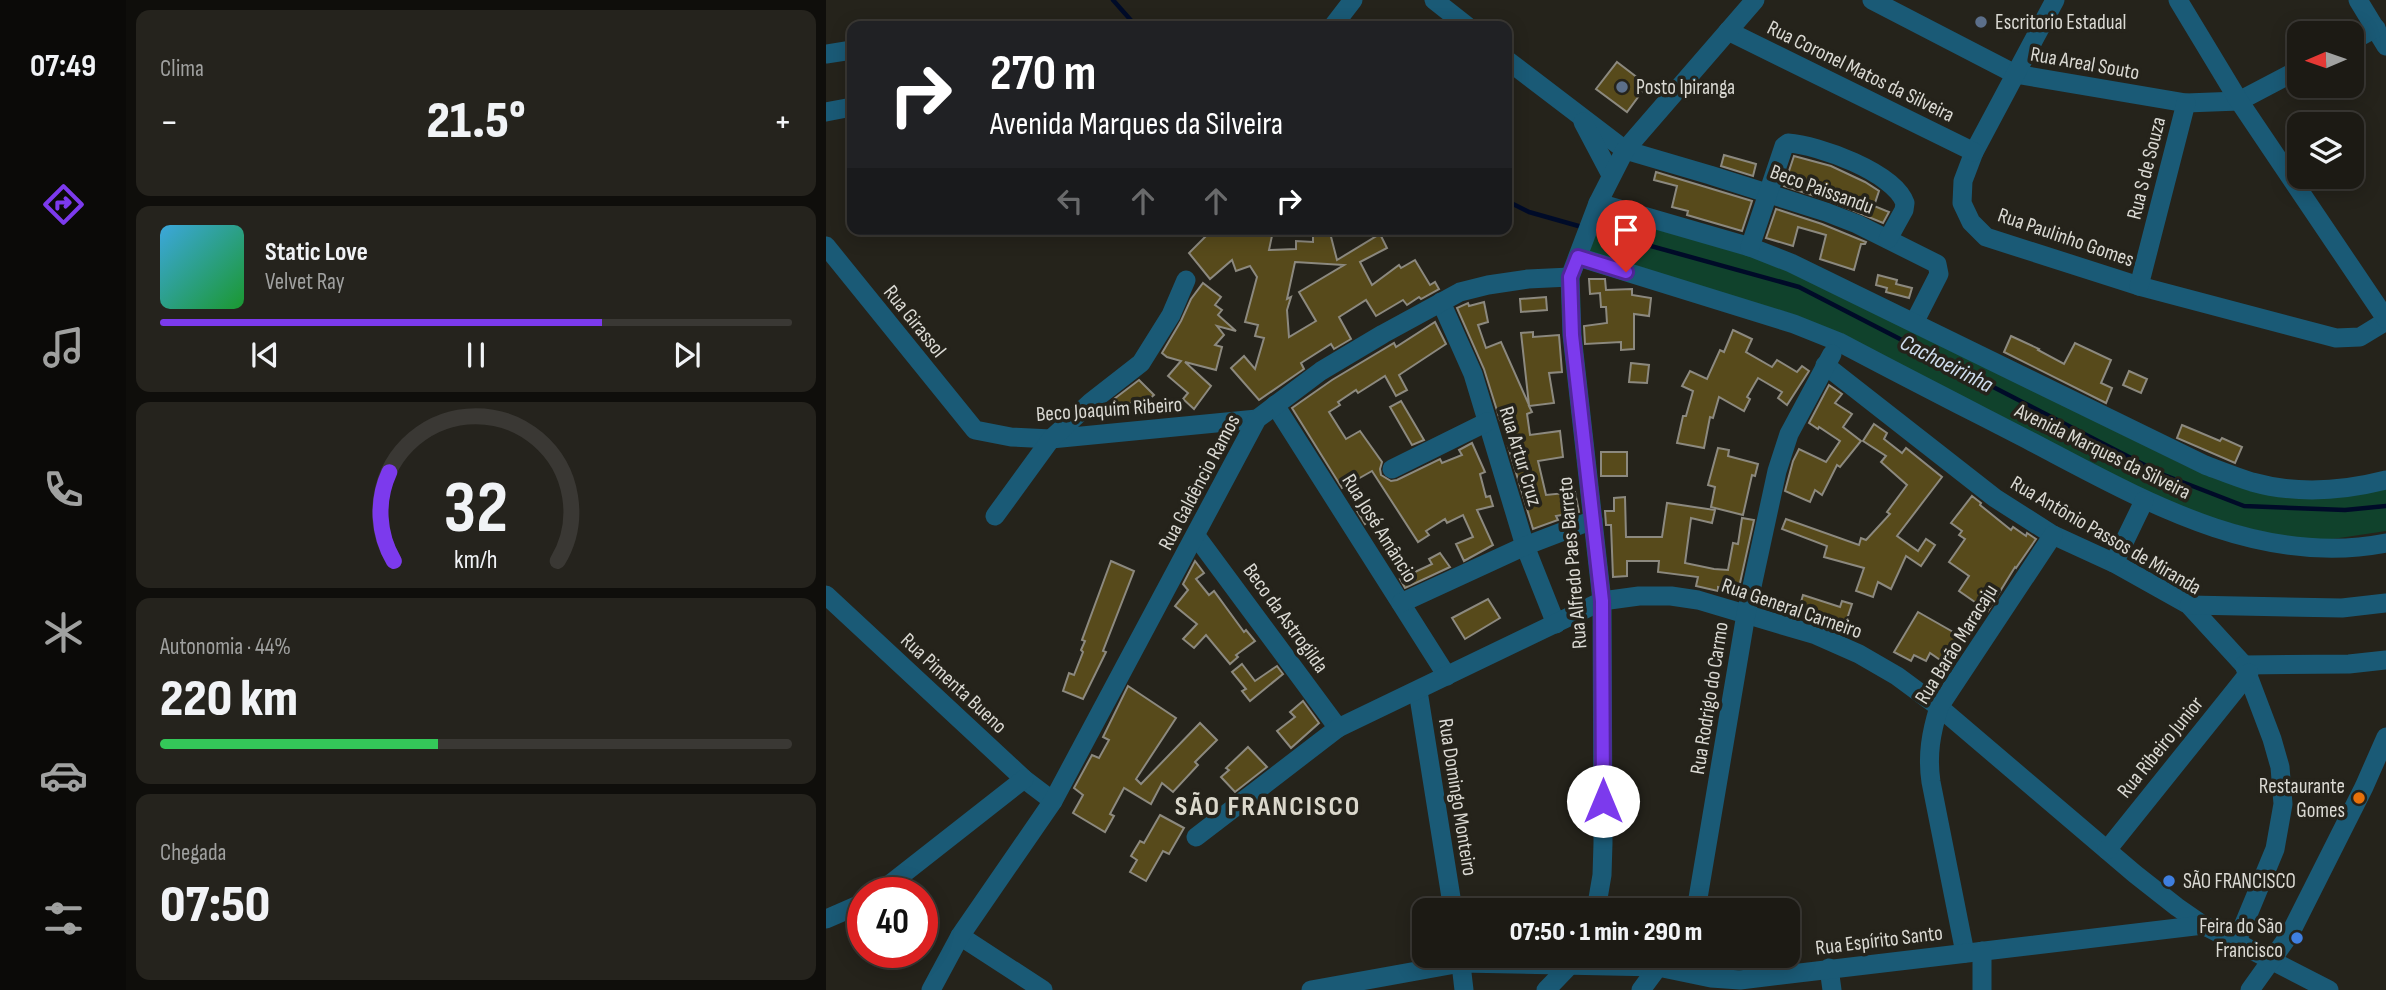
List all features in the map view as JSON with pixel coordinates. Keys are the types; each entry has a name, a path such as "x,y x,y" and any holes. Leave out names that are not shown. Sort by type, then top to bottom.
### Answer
{"street":[{"path":"1337,21 1353,0"},
{"path":"1434,0 1461,21"},
{"name":"Rua Alfredo Paes Barreto","path":"1598,898 1603,843 1602,601 1572,335 1570,277 1596,209 1625,150 1755,0"},
{"name":"Rua Areal Souto","path":"1872,0 2015,74 2186,103 2239,101 2287,76"},
{"name":"Rua Paulinho Gomes","path":"2055,0 1974,152 1963,181 1962,203 1971,222 1986,237 2139,286 2336,338 2360,337 2386,320"},
{"path":"2178,0 2239,101 2386,320"},
{"path":"2358,0 2386,46"},
{"path":"2364,34 2376,28"},
{"name":"Rua Coronel Matos da Silveira","path":"1728,31 1974,152"},
{"path":"826,54 847,51"},
{"path":"1512,64 1625,150"},
{"name":"Rua S de Souza","path":"2139,286 2186,103"},
{"path":"826,112 847,108"},
{"path":"1579,115 1611,175"},
{"path":"1750,247 1784,146 1788,143 1842,158 1890,183 1905,203 1888,239"},
{"name":"Beco Paissandu","path":"1625,150 1826,212 1937,264 1939,274 1915,321"},
{"name":"Avenida Marques da Silveira","path":"1596,209 1750,247 1791,262 2205,465 2253,482 2298,490 2366,485 2386,480"},
{"name":"Rua Girassol","path":"826,246 968,424"},
{"name":"Avenida Marques da Silveira","path":"1580,253 1794,324 1839,342 2144,501 2239,536 2315,548 2361,548 2386,543"},
{"name":"Rua Galdêncio Ramos","path":"931,990 960,936 1053,801 1257,419 1321,371 1461,292 1528,279 1570,277"},
{"path":"995,516 1051,439 1091,402 1141,363 1171,315 1186,281"},
{"name":"Rua Artur Cruz","path":"1441,302 1473,374 1525,546 1556,624"},
{"name":"Rua Rodrigo do Carmo","path":"1698,898 1746,614 1783,449 1839,342"},
{"name":"Rua Antônio Passos de Miranda","path":"1825,365 1995,498 2053,535 2114,563 2189,605 2247,669"},
{"name":"Rua José Amâncio","path":"1275,405 1447,676"},
{"name":"Beco Joaquim Ribeiro","path":"968,424 989,435 1051,439 1257,419"},
{"path":"1392,469 1487,422"},
{"path":"2114,563 2144,501"},
{"path":"1401,603 1525,546 1593,520"},
{"name":"Rua Barão Maracaju","path":"1982,990 1930,771 1930,740 1939,707 2053,535"},
{"name":"Beco da Astrogilda","path":"1196,536 1338,728"},
{"name":"Rua Pimenta Bueno","path":"826,595 1024,779 1053,801"},
{"name":"Rua General Carneiro","path":"1196,837 1338,728 1602,601 1639,596 1671,596 1698,600 1816,635 1860,654 1897,676 1939,707 2157,892 2203,925 2329,990"},
{"path":"2189,605 2350,608 2386,603"},
{"path":"2236,941 2275,849 2283,804 2280,767 2247,669 2386,660"},
{"name":"Rua Ribeiro Junior","path":"2107,850 2247,669"},
{"name":"Rua Domingo Monteiro","path":"1418,691 1451,898"},
{"path":"2250,990 2290,933 2358,799 2386,737"},
{"path":"899,877 1024,779"},
{"path":"826,919 847,910"},
{"name":"Rua Espírito Santo","path":"1686,968 1725,980 2203,925"},
{"path":"960,936 1043,990"},
{"name":"Rua Espírito Santo","path":"1311,990 1417,968"},
{"path":"1461,968 1464,990"},
{"path":"1546,990 1567,968"},
{"path":"1641,990 1658,968"},
{"path":"1829,968 1832,990"}],"green space":[{"path":"1600,211 1811,275 2002,375 2221,481 2386,484 2386,531 2326,540 2297,541 2173,508 1798,316 1586,251"}],"building":[{"name":"Posto Ipiranga","path":"1617,62 1647,85 1627,112 1596,89"},
{"path":"1724,155 1756,164 1753,176 1721,166"},
{"path":"1794,156 1831,166 1879,191 1874,206 1889,212 1883,223 1784,186"},
{"path":"1656,172 1752,201 1742,231 1687,215 1688,211 1672,207 1677,186 1654,180"},
{"path":"1776,209 1866,242 1861,244 1854,270 1820,259 1826,235 1798,227 1793,246 1766,238"},
{"path":"1207,235 1272,235 1269,250 1296,249 1296,241 1313,242 1313,235 1331,235 1337,260 1380,235 1387,248 1360,262 1372,285 1399,265 1401,268 1415,260 1430,285 1435,282 1439,289 1407,305 1403,300 1376,316 1366,300 1339,317 1351,339 1334,349 1331,344 1301,363 1304,369 1259,400 1231,368 1244,356 1255,369 1264,338 1255,336 1258,325 1245,322 1257,277 1250,266 1236,271 1232,260 1210,279 1189,253","holes":["1295,262 1344,265 1299,292 1316,321 1289,337 1287,310 1291,297 1287,299"]},
{"path":"1878,275 1897,280 1896,284 1912,288 1909,298 1886,292 1887,288 1876,285"},
{"path":"1589,279 1605,279 1606,290 1632,289 1632,295 1651,298 1649,316 1634,314 1634,349 1621,350 1621,342 1585,344 1584,326 1607,323 1606,307 1601,307 1600,293 1590,294"},
{"path":"1203,283 1221,297 1215,305 1222,310 1218,315 1236,331 1217,326 1224,335 1215,345 1222,347 1216,370 1185,362 1211,386 1194,409 1183,399 1188,393 1168,376 1181,361 1162,353 1191,299"},
{"path":"1546,297 1547,310 1521,312 1520,299"},
{"path":"1484,302 1488,322 1478,325 1486,348 1501,342 1529,405 1521,333 1533,332 1533,337 1559,335 1562,372 1549,373 1554,403 1529,406 1532,412 1527,414 1530,435 1560,431 1563,457 1538,461 1546,495 1575,492 1579,512 1556,516 1558,520 1533,529 1508,446 1516,444 1511,417 1500,420 1484,369 1457,308 1468,303 1469,306"},
{"path":"1435,322 1446,344 1399,375 1407,390 1396,396 1385,376 1358,393 1356,390 1329,412 1346,439 1360,431 1382,462 1381,475 1391,481 1440,459 1442,463 1462,455 1459,450 1472,443 1485,472 1480,474 1486,497 1490,496 1493,506 1477,510 1493,545 1464,561 1456,544 1473,537 1463,515 1447,523 1445,519 1426,531 1429,535 1418,542 1372,471 1342,488 1292,408 1332,380 1394,343 1396,347"},
{"path":"1733,330 1752,339 1746,352 1772,367 1777,360 1797,372 1802,366 1809,371 1787,405 1778,398 1782,392 1758,378 1747,397 1750,399 1744,411 1719,397 1713,418 1710,417 1704,448 1677,443 1683,416 1686,416 1693,391 1682,386 1690,371 1707,379 1720,350 1724,352"},
{"path":"2011,336 2064,364 2075,343 2111,360 2101,383 2112,388 2106,403 2004,352"},
{"path":"1631,363 1649,365 1647,383 1629,382"},
{"path":"2129,371 2147,379 2141,393 2123,385"},
{"path":"1139,380 1154,395 1136,410 1130,403 1120,409 1114,399"},
{"path":"1829,385 1842,394 1835,403 1852,414 1843,427 1861,441 1840,467 1837,465 1822,495 1815,490 1810,502 1785,491 1799,449 1826,462 1840,441 1809,423"},
{"path":"1401,401 1424,440 1412,445 1390,407"},
{"path":"1874,424 1887,433 1884,439 1902,453 1906,448 1942,477 1897,536 1918,551 1926,539 1935,545 1921,566 1906,556 1891,589 1878,582 1873,597 1856,591 1864,568 1824,557 1827,546 1782,529 1786,519 1859,545 1861,538 1866,540 1890,514 1887,512 1907,485 1881,462 1886,456 1863,441"},
{"path":"2182,425 2242,447 2235,463 2177,438"},
{"path":"1718,448 1729,450 1728,456 1758,464 1755,476 1752,475 1743,515 1711,507 1715,487 1708,485"},
{"path":"1601,452 1627,452 1627,476 1601,476"},
{"path":"1972,496 2011,530 2013,527 2036,539 1988,611 1959,591 1969,576 1949,562 1965,539 1959,535 1962,531 1951,523"},
{"path":"1625,497 1626,537 1662,537 1667,503 1715,510 1712,523 1691,518 1685,563 1714,569 1728,570 1733,543 1738,544 1742,518 1754,520 1738,592 1718,587 1718,591 1696,586 1698,577 1658,572 1659,561 1627,561 1627,576 1613,577 1611,525 1606,525 1605,511 1614,511 1614,498"},
{"path":"1364,499 1376,516 1365,524 1354,506"},
{"path":"1440,553 1450,567 1405,588 1400,579 1432,564 1429,559"},
{"path":"1111,561 1134,571 1103,651 1106,652 1083,699 1063,691 1069,673 1074,675 1083,652 1081,650 1085,641 1082,640"},
{"path":"1195,561 1204,573 1196,579 1209,595 1214,591 1244,632 1246,630 1255,641 1236,655 1238,657 1230,664 1206,635 1194,648 1183,639 1197,624 1175,606 1188,590 1183,584"},
{"path":"1803,595 1840,607 1842,601 1852,604 1844,628 1815,618 1815,621 1797,616"},
{"path":"1488,599 1500,618 1465,639 1452,618"},
{"path":"1918,612 1955,633 1962,624 1972,632 1949,666 1930,653 1926,661 1914,655 1911,661 1894,652"},
{"path":"1242,664 1255,681 1277,666 1283,674 1250,701 1242,691 1246,689 1232,672"},
{"path":"1128,686 1176,718 1136,779 1141,784 1200,723 1217,740 1195,762 1198,765 1173,792 1162,783 1151,804 1124,788 1110,814 1114,816 1105,832 1073,813 1083,795 1074,788 1092,755 1099,758 1109,740 1103,737"},
{"path":"1303,701 1319,723 1291,748 1277,731 1295,717 1290,712"},
{"path":"1248,747 1267,767 1235,792 1221,777 1229,770 1226,768"},
{"path":"1160,815 1184,828 1169,854 1163,851 1146,881 1130,872 1137,860 1131,856 1140,841 1144,843"}],"waterway":[{"name":"Cachoeirinha","path":"1113,0 1132,21"},
{"name":"Cachoeirinha","path":"1512,204 1529,212 1582,227"},
{"name":"Cachoeirinha","path":"1593,230 1799,287 2164,475 2244,506 2345,510 2386,506"}],"place":[{"name":"Escritorio Estadual","path":"1981,22"},
{"name":"Posto Ipiranga","path":"1622,87"},
{"name":"Restaurante Gomes","path":"2359,798"},
{"name":"SÃO FRANCISCO","path":"2169,881"},
{"name":"Feira do São Francisco","path":"2297,938"}],"district":[{"name":"SÃO FRANCISCO","path":"1268,805"}],"route":[{"path":"1603,801 1602,601 1572,335 1570,277 1578,257 1626,272"}]}
